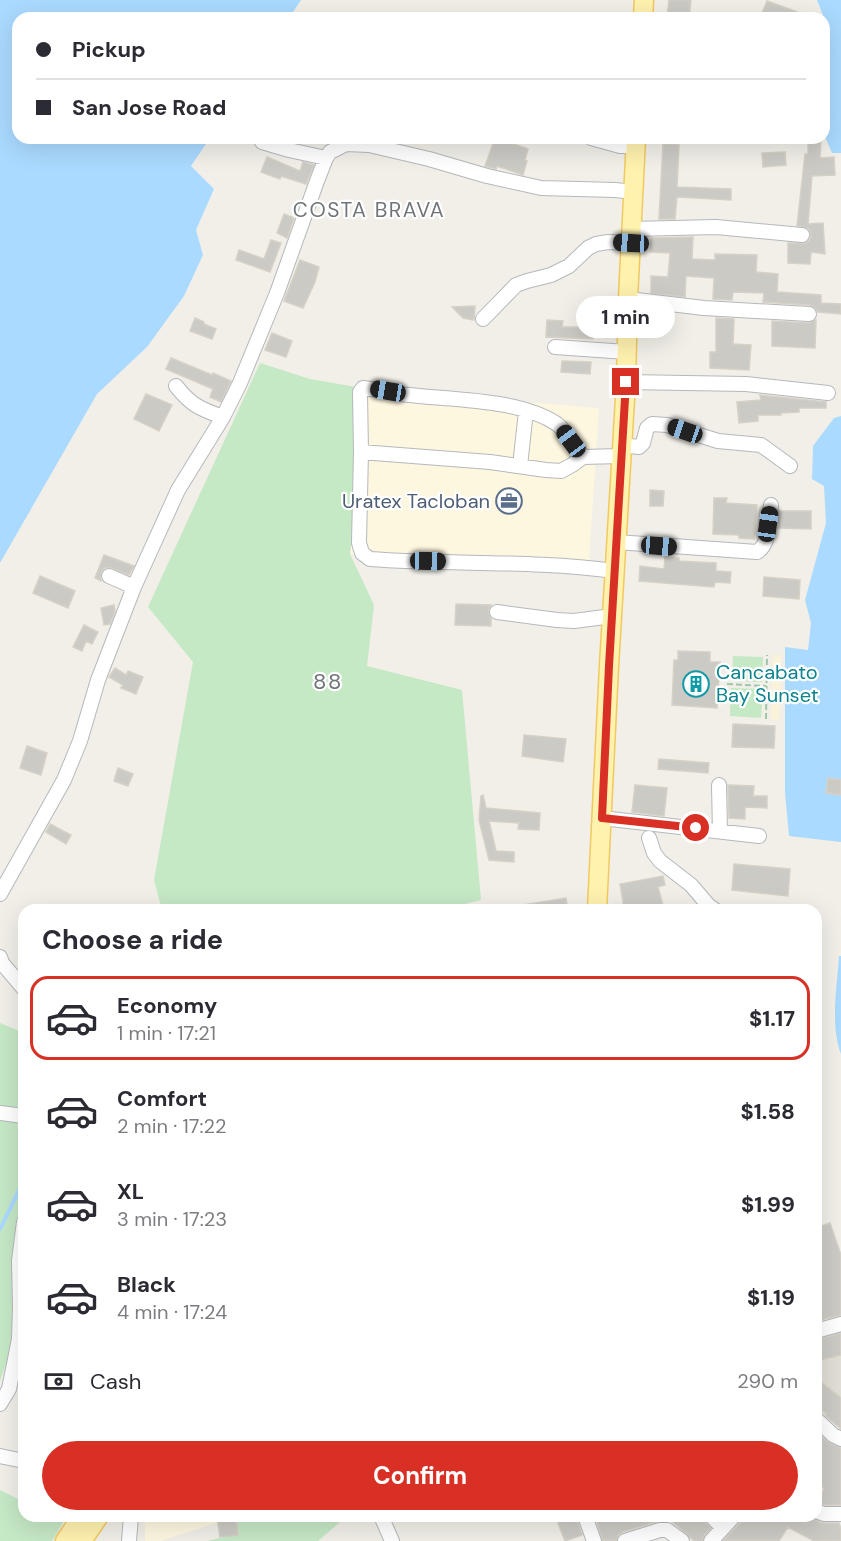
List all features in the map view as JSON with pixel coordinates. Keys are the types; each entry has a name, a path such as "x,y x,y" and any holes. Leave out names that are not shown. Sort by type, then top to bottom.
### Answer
{"main road":[{"path":"597,904 626,382 636,144"},
{"path":"65,1541 78,1522"},
{"path":"82,1541 95,1522"}],"street":[{"path":"269,144 326,158"},
{"path":"0,894 64,780 80,741 98,680 134,587 178,490 223,417 240,383 277,293 330,152 346,144 369,145 542,188 634,192"},
{"path":"614,144 621,146 628,144"},
{"path":"483,319 516,285 551,275 569,266 588,248 596,244 631,236 716,227 802,235"},
{"path":"628,299 704,308 809,314"},
{"path":"555,347 627,352"},
{"path":"626,382 746,384 828,393"},
{"path":"176,386 188,401 223,417"},
{"path":"583,457 560,425 538,414 478,401 406,395 363,388 360,392 359,543 362,553 370,559 490,562 615,571"},
{"path":"520,466 526,411"},
{"path":"361,452 490,462 561,471 583,457 591,455 602,457 621,450 639,447 643,443 647,428 652,424 667,425 718,441 761,445 790,466"},
{"path":"616,543 757,552 763,549 766,543 771,505"},
{"path":"109,576 134,587"},
{"path":"497,612 573,621 612,616"},
{"path":"719,784 720,831"},
{"path":"602,818 759,837"},
{"path":"649,838 654,854 660,861 691,885 707,904"},
{"path":"0,957 2,963 18,982"},
{"path":"0,1113 18,1115"},
{"path":"822,1329 841,1324"},
{"path":"0,1404 9,1389 18,1344"},
{"path":"822,1426 841,1439"},
{"path":"0,1456 18,1460"},
{"path":"822,1513 841,1514"},
{"path":"129,1541 131,1522"},
{"path":"384,1522 392,1541"},
{"path":"587,1522 594,1541"},
{"path":"717,1522 723,1528"},
{"path":"711,1541 728,1522"},
{"path":"625,1541 644,1538 667,1530 682,1541"}],"path":[{"path":"766,719 767,655"},
{"path":"727,684 767,686"}],"shaded area":[{"path":"368,389 599,408 588,575 350,554"},
{"path":"841,1329 841,1419 832,1422 822,1414 822,1334"},
{"path":"145,1522 220,1522 160,1541 145,1541"}],"green space":[{"path":"260,363 310,379 368,389 350,554 374,605 367,666 462,690 481,900 465,904 160,904 154,880 193,662 148,607"},
{"path":"733,656 763,657 762,682 732,681"},
{"path":"731,688 763,689 761,718 730,716"},
{"path":"0,1023 18,1030 18,1229 15,1237 12,1347 0,1381"},
{"path":"0,1490 18,1499 18,1522 63,1522 52,1541 0,1541"},
{"path":"235,1522 340,1522 318,1541 207,1541 236,1534"}],"sand":[{"path":"773,655 781,655 779,720 771,719"}],"water":[{"path":"0,0 301,0 293,12 12,12 12,144 206,144 191,166 214,189 196,230 203,255 184,296 147,347 97,394 0,563"},
{"path":"817,0 841,0 841,153 832,153 828,144 830,12 822,12"},
{"path":"841,416 841,842 789,836 785,792 785,647 808,650 811,623 805,600 826,523 824,486 812,479 813,446 834,418"},
{"path":"839,956 841,956 841,1054 835,1018"}],"building":[{"path":"669,0 691,0 690,12 668,12"},
{"path":"767,1 797,12 762,12"},
{"path":"493,144 514,144 528,149 523,175 497,166 496,169 485,166"},
{"path":"663,144 679,145 677,187 731,189 731,200 677,197 675,219 659,219"},
{"path":"808,144 821,144 820,158 834,157 835,175 812,176 808,224 823,223 825,254 811,252 810,264 788,263 788,243 805,243 811,236 808,228 797,226 805,154 808,154"},
{"path":"785,152 786,165 763,167 762,153"},
{"path":"267,157 300,171 303,162 314,165 306,184 281,176 280,179 261,172"},
{"path":"284,214 294,218 287,238 277,233"},
{"path":"693,237 692,259 715,260 715,254 757,255 756,272 778,274 777,292 821,295 821,303 841,304 841,314 818,312 810,305 763,302 764,293 733,292 732,300 713,299 714,278 686,276 685,297 651,293 651,276 668,277 670,253 650,252 651,238"},
{"path":"271,240 281,243 270,272 236,260 239,250 264,259"},
{"path":"300,260 319,267 303,308 284,301"},
{"path":"475,306 474,320 463,318 452,307"},
{"path":"195,318 216,329 212,339 190,331"},
{"path":"716,318 734,319 733,344 751,345 749,370 710,368 710,352 716,352"},
{"path":"547,320 563,321 562,327 593,327 593,339 546,337"},
{"path":"816,320 815,348 772,346 772,321 808,323"},
{"path":"272,333 292,341 286,357 265,350"},
{"path":"171,358 231,381 221,402 210,397 213,389 166,369"},
{"path":"562,361 591,362 590,374 561,372"},
{"path":"146,394 172,405 159,431 134,419"},
{"path":"760,395 826,402 826,408 799,408 799,412 758,415 758,421 739,423 737,402 761,400"},
{"path":"650,490 664,491 663,506 650,506"},
{"path":"714,498 727,498 726,503 757,505 754,539 739,538 739,535 713,534"},
{"path":"779,511 811,511 811,529 778,528"},
{"path":"104,555 134,566 129,575 109,567 104,568 101,572 101,581 95,578"},
{"path":"665,557 679,558 679,561 716,563 716,571 731,572 730,583 715,582 714,587 639,581 640,566 664,569"},
{"path":"40,576 75,591 68,608 33,593"},
{"path":"764,577 800,580 799,599 763,596"},
{"path":"456,604 491,605 488,611 491,626 455,625"},
{"path":"114,605 115,611 110,624 104,625 101,608"},
{"path":"84,625 98,632 92,644 86,641 82,651 73,647"},
{"name":"Cancabato Bay Sunset","path":"678,651 710,652 710,662 720,662 717,708 672,705 674,660 678,660"},
{"path":"115,668 126,675 128,671 143,677 136,694 121,688 123,685 109,677"},
{"path":"733,724 775,726 774,748 732,747"},
{"path":"524,735 566,739 563,762 522,756"},
{"path":"27,746 47,753 41,775 20,768"},
{"path":"659,759 709,763 708,773 658,769"},
{"path":"118,768 133,774 128,786 114,781"},
{"path":"828,778 841,780 841,795 826,793"},
{"path":"635,785 667,788 664,816 632,812"},
{"path":"728,785 754,786 753,796 767,796 767,808 745,807 745,819 729,818"},
{"path":"483,795 486,808 540,813 539,830 518,829 519,823 489,821 496,851 514,852 514,862 489,860 479,820 481,796"},
{"path":"50,824 71,835 66,844 46,832"},
{"path":"734,864 790,869 788,896 732,890"},
{"path":"663,876 665,885 658,887 663,904 623,904 620,884"},
{"path":"566,898 567,904 528,904"},
{"path":"830,1223 841,1255 841,1315 822,1320 822,1226"},
{"path":"841,1333 841,1355 822,1360 822,1338"},
{"path":"822,1383 841,1398 841,1429 826,1416 827,1414 822,1410"},
{"path":"822,1437 829,1443 841,1448 841,1505 822,1504 824,1488 822,1487"},
{"path":"218,1522 237,1522 238,1535 220,1537"},
{"path":"578,1522 582,1535 565,1541 558,1523"},
{"path":"597,1522 655,1522 622,1532 616,1541 603,1541"},
{"path":"673,1522 704,1522 711,1528 702,1541 694,1541"},
{"path":"741,1522 839,1523 841,1529 841,1541 814,1541 788,1527 779,1541 723,1541"}],"waterway":[{"path":"0,1229 18,1192"}],"place":[{"name":"Uratex Tacloban","path":"509,501"},
{"name":"Cancabato Bay Sunset","path":"696,684"}],"district":[{"name":"COSTA BRAVA","path":"369,210"},
{"name":"88","path":"328,681"}],"route":[{"path":"626,382 602,818 696,828"}]}
